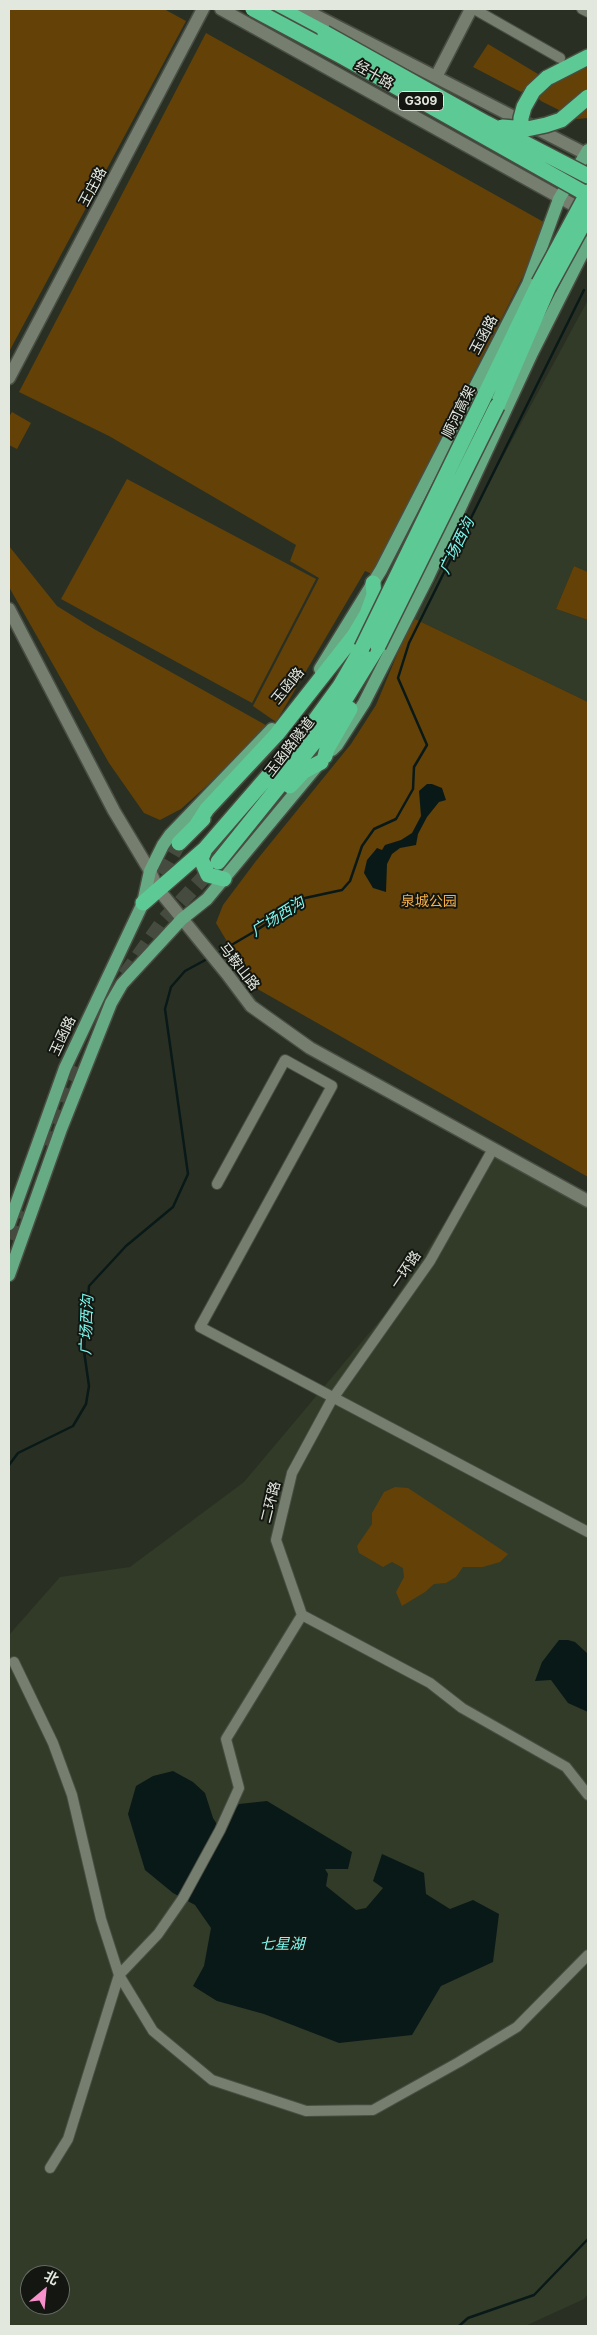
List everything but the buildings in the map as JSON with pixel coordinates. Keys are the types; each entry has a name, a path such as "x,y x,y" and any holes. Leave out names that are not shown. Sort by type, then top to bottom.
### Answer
{"highway":[{"name":"经十路","path":"253,9 341,56 545,172 588,193"},
{"name":"经十路","path":"280,9 486,123 588,176"},
{"path":"545,172 534,164 525,152 521,130 524,107 538,84 588,57"},
{"path":"486,123 506,129 527,129 546,125 561,120 588,97"},
{"name":"顺河高架","path":"362,648 539,283 588,193"},
{"path":"237,840 304,771 323,759 377,662 378,646 485,432 548,288 588,214"},
{"path":"196,826 207,809 277,734 354,636 367,614 374,595 373,583"},
{"name":"玉函路隧道","path":"218,862 333,719 378,646"},
{"path":"142,903 205,849 308,730 340,686 362,648"},
{"name":"玉函路隧道","path":"179,843 286,734 362,648"},
{"path":"205,849 202,859 208,875 216,879 224,879"}],"main road":[{"name":"王庄路","path":"9,378 12,364 203,9"},
{"name":"经十路","path":"222,9 588,214"},
{"name":"经十路","path":"303,9 587,153"},
{"path":"436,77 472,9"},
{"path":"437,130 461,134 472,128 475,120 473,109 459,89"},
{"name":"玉函路","path":"9,1224 65,1068 142,903 150,870 170,835 300,699 335,646 373,583 528,284 559,199 587,153"},
{"path":"9,1275 61,1129 111,1003 122,984 182,920 207,898 224,879 323,759 337,745 364,703 448,535 532,353 588,242"},
{"path":"407,517 448,535"},
{"name":"马鞍山路","path":"9,609 114,811 150,870 158,889 227,974 250,1006 310,1048 588,1201"}],"street":[{"path":"472,9 560,58"},
{"path":"582,9 588,12"},
{"path":"217,1184 285,1060 332,1086 200,1327 333,1399 588,1532"},
{"name":"一环路","path":"333,1399 430,1260 493,1149"},
{"name":"二环路","path":"302,1615 276,1540 292,1473 333,1399"},
{"path":"50,2168 68,2139 119,1975 158,1934 178,1905 220,1830 238,1788 226,1739 302,1615 430,1683 462,1708 566,1767 588,1795"},
{"path":"14,1662 53,1743 72,1795 101,1918 119,1975 153,2031 212,2080 306,2111 373,2110 459,2062 517,2026 588,1955"}],"shaded area":[{"path":"588,300 588,572 574,566 556,609 588,620 588,702 415,619"},
{"path":"489,1155 588,1206 588,2294 584,2299 525,2326 9,2326 9,1635 60,1577 130,1567 244,1482 386,1313"}],"green space":[{"path":"9,9 164,9 186,21 10,350"},
{"path":"206,33 549,225 372,574 365,571 276,722 253,706 319,578 290,561 296,545 109,436 19,392"},
{"path":"488,44 538,74 529,87 521,92 473,67"},
{"path":"588,53 588,118 577,119 541,101 536,96 548,69"},
{"path":"12,412 31,423 17,449 9,445 9,417"},
{"path":"127,479 316,579 252,703 61,599"},
{"path":"9,546 57,606 94,629 271,728 181,809 160,820 144,813 109,763 9,587"},
{"path":"574,566 588,572 588,620 556,609"},
{"name":"泉城公园","path":"415,619 588,702 588,1177 254,987 216,923 223,905 256,861 351,744 376,705 404,638"},
{"path":"395,1487 408,1488 508,1554 500,1562 483,1567 463,1567 456,1577 446,1583 434,1584 402,1606 396,1592 404,1577 403,1568 392,1562 383,1567 359,1553 357,1546 372,1524 372,1513 384,1492"}],"water":[{"path":"427,784 442,788 446,800 439,802 427,817 418,834 416,845 400,848 392,854 387,864 386,892 373,888 364,873 367,860 377,848 382,850 385,845 401,840 412,833 421,816 419,791"},
{"path":"559,1640 575,1642 588,1654 588,1712 568,1703 551,1680 535,1681 542,1662"},
{"name":"七星湖","path":"173,1771 193,1782 205,1793 213,1818 220,1829 239,1804 267,1801 352,1852 348,1869 325,1869 328,1874 326,1886 356,1910 366,1908 383,1888 373,1881 382,1854 424,1873 426,1894 450,1909 473,1900 499,1914 493,1962 441,1986 412,2035 339,2043 264,2014 217,2001 193,1986 204,1966 211,1928 195,1905 173,1893 145,1870 128,1814 136,1786 153,1776"}],"waterway":[{"name":"广场西沟","path":"216,954 257,930 305,898 342,890 350,881 362,846 374,829 396,819 413,789 414,767 427,745 398,678 409,643 584,290"},
{"name":"广场西沟","path":"9,1465 18,1453 73,1426 86,1404 89,1386 84,1351 89,1286 126,1246 173,1207 188,1174 165,1009 171,987 185,971 209,958"},
{"path":"459,2326 468,2318 534,2295 588,2239"}],"tunnel":[{"path":"150,894 179,843"},
{"path":"125,975 164,920 215,865"},
{"path":"48,1146 67,1094 83,1061"},
{"path":"9,1239 19,1210"}]}
